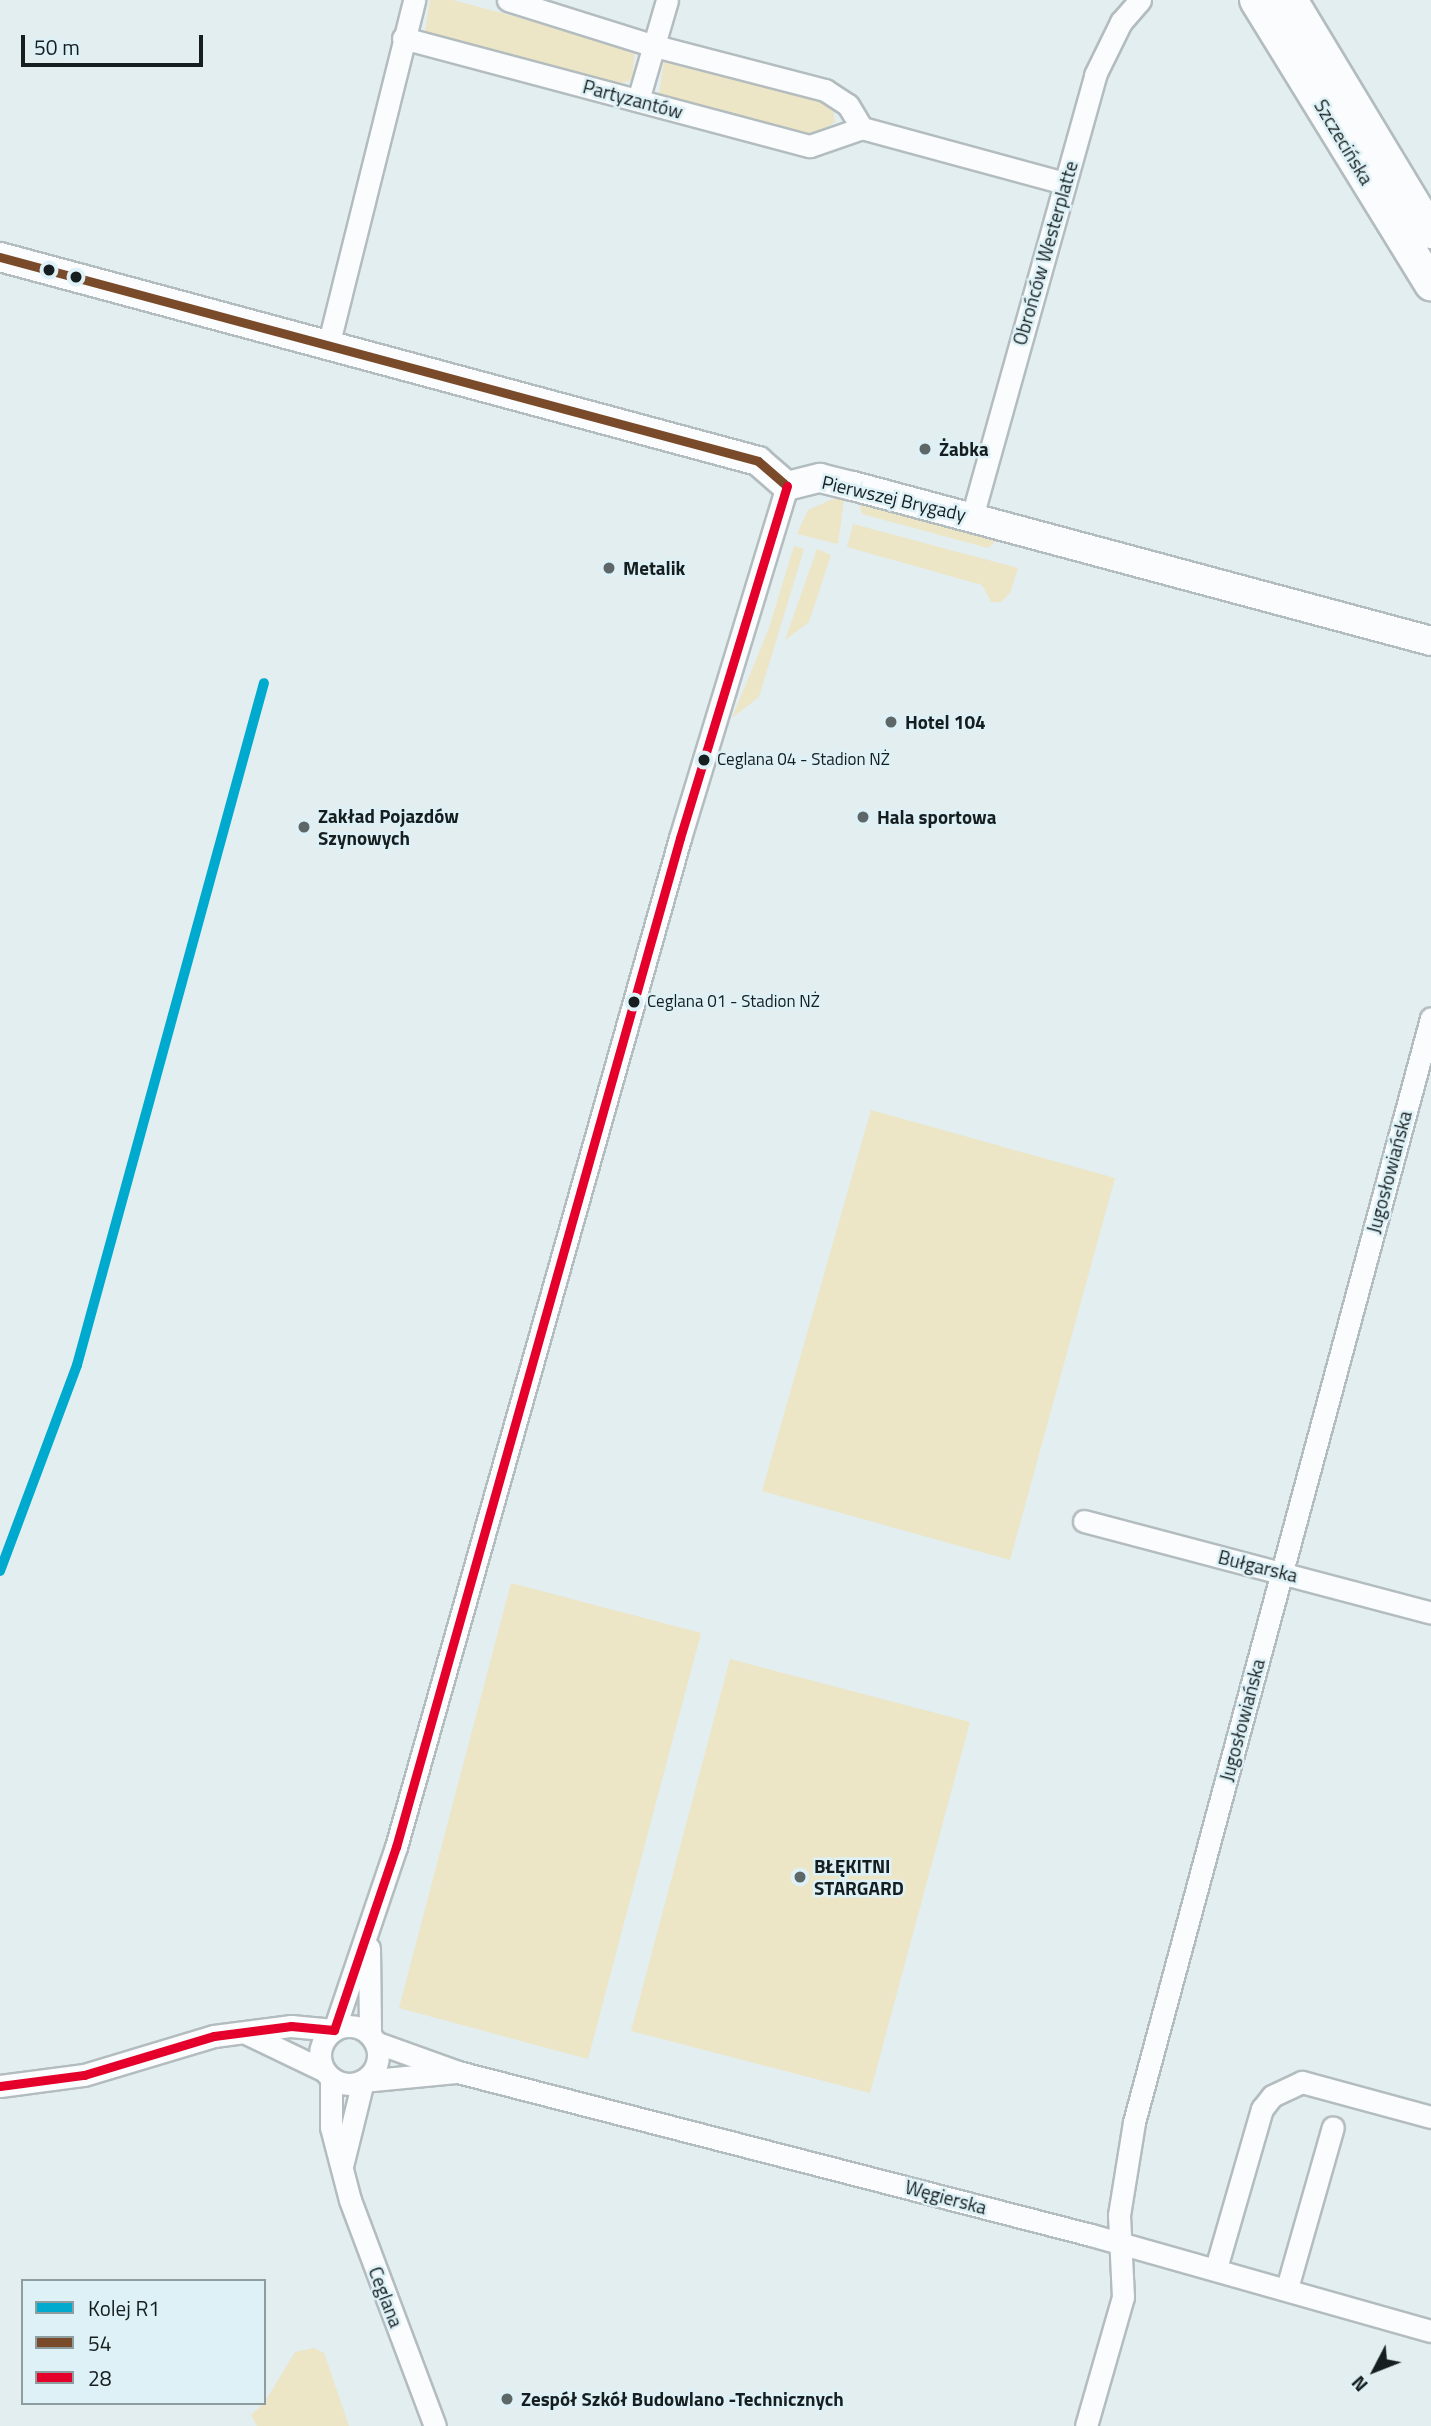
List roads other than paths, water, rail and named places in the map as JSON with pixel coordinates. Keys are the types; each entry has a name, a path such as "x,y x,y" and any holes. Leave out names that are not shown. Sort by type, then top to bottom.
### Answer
{"main road":[{"name":"Szczecińska","path":"1256,0 1430,281"},
{"name":"Szczecińska","path":"1291,0 1431,232"}],"street":[{"path":"328,346 414,0"},
{"path":"508,0 655,46 825,90 848,105 862,128 1065,183"},
{"path":"638,100 667,0"},
{"name":"Obrońców Westerplatte","path":"972,517 1095,75 1121,22 1140,0"},
{"name":"Partyzantów","path":"403,38 810,146 862,128"},
{"path":"0,257 758,461 787,486 680,838 369,1936 334,2030 322,2044 328,2075"},
{"name":"Pierwszej Brygady","path":"787,486 820,478 1431,641"},
{"name":"Jugosłowiańska","path":"1086,2426 1123,2297 1120,2242 1134,2122 1282,1573 1424,1077 1431,1018"},
{"name":"Bułgarska","path":"1084,1521 1431,1613"},
{"path":"243,2033 287,2048 341,2083 363,2081 377,2064 372,2038 369,1936"},
{"path":"0,2086 63,2080 185,2043 291,2026 334,2030 352,2026 372,2038"},
{"name":"Węgierska","path":"372,2038 458,2072 1120,2242 1431,2331"},
{"name":"Węgierska","path":"363,2081 458,2072"},
{"name":"Ceglana","path":"328,2075 331,2127 360,2230 435,2426"},
{"name":"Ceglana","path":"342,2167 363,2081"},
{"path":"1216,2268 1262,2109 1272,2096 1302,2082 1431,2117"},
{"path":"1287,2288 1333,2127"}],"rail line":[{"name":"R1","path":"0,1571 77,1365 264,683"}],"place":[{"name":"Żabka","path":"925,449"},
{"name":"Metalik","path":"609,568"},
{"name":"Hotel 104","path":"891,722"},
{"name":"Ceglana 04 - Stadion NŻ","path":"704,760"},
{"name":"Hala sportowa","path":"863,817"},
{"name":"Zakład Pojazdów Szynowych","path":"304,827"},
{"name":"Ceglana 01 - Stadion NŻ","path":"634,1002"},
{"name":"BŁĘKITNI STARGARD","path":"800,1877"},
{"name":"Zespół Szkół Budowlano -Technicznych","path":"507,2399"}]}
